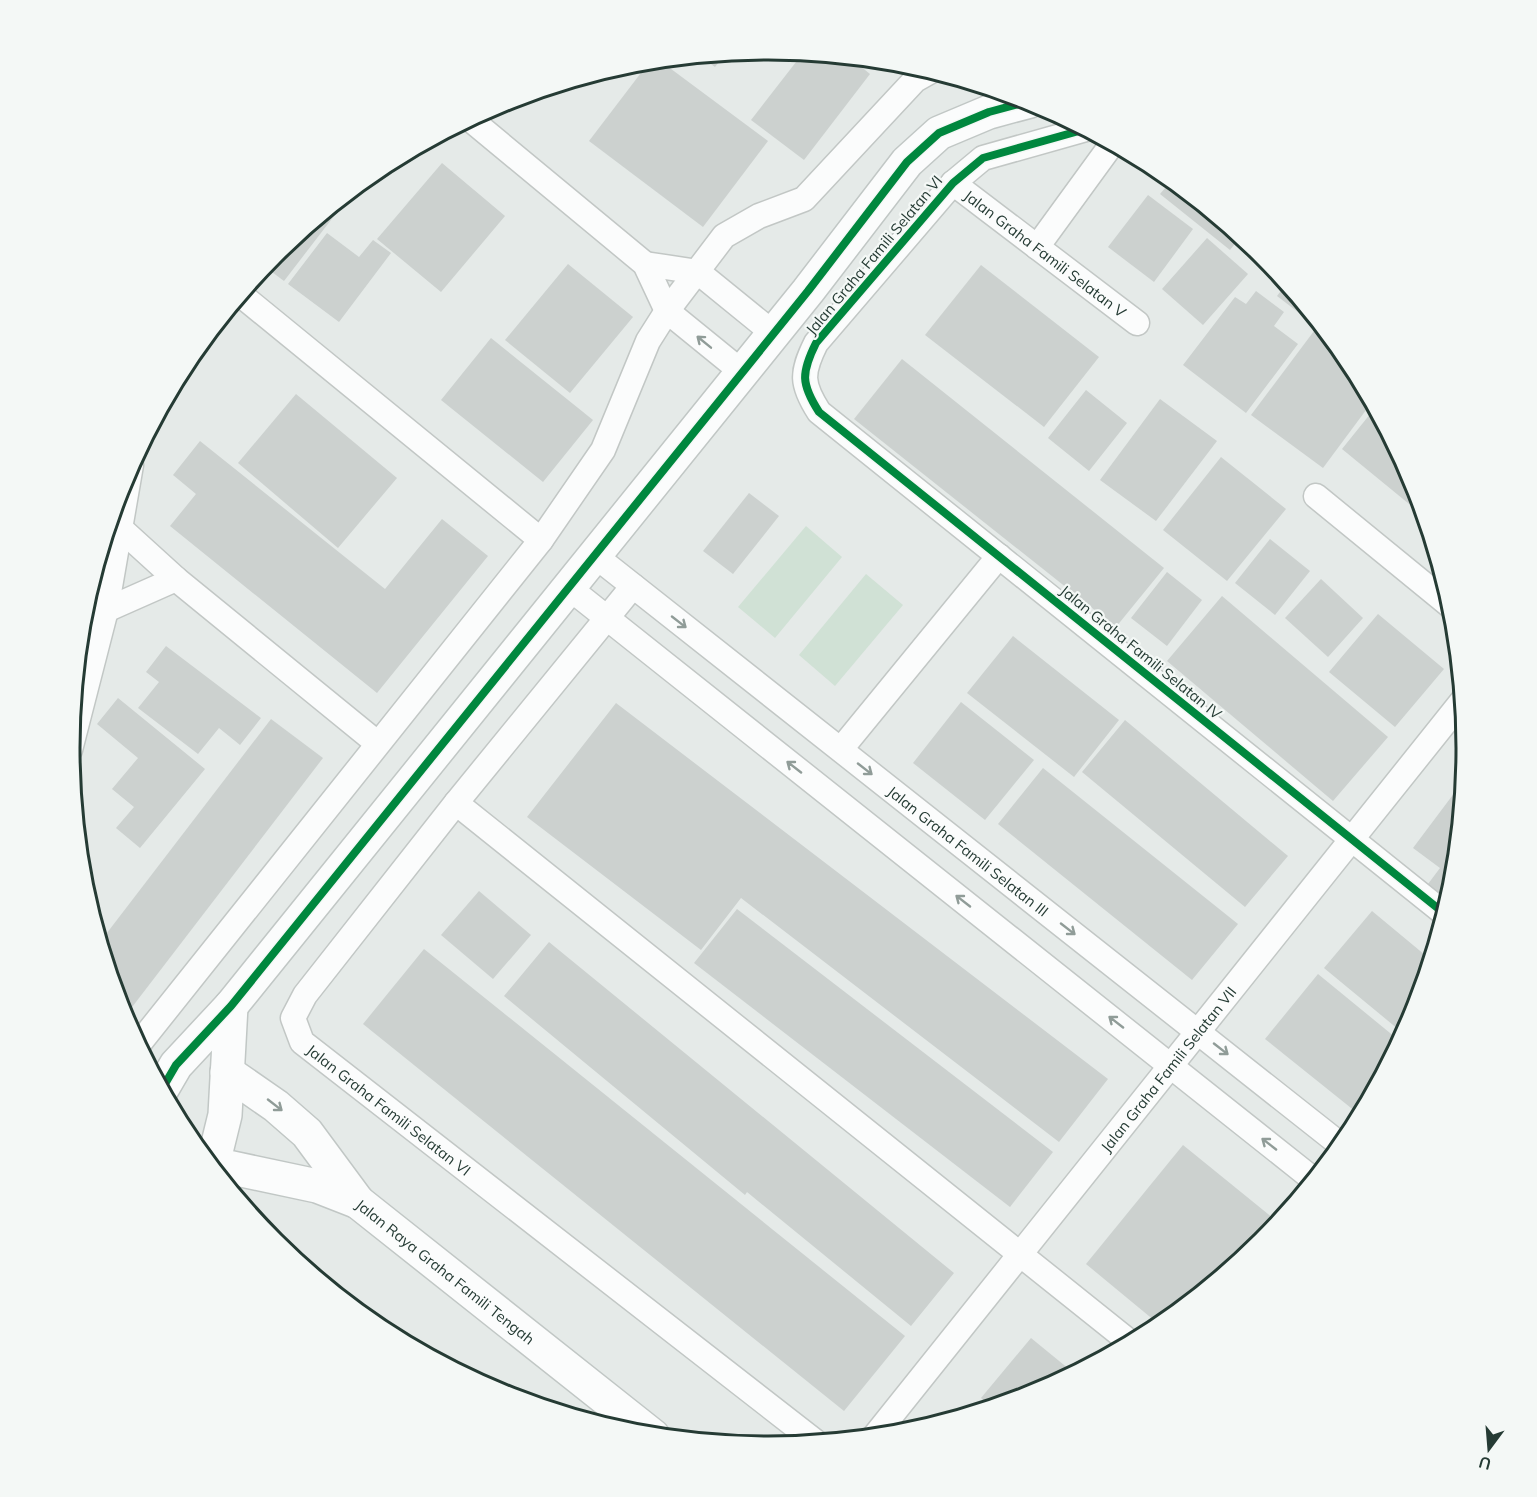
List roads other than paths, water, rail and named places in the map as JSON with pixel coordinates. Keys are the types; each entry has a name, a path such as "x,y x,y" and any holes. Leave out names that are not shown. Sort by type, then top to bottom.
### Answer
{"street":[{"path":"144,1038 541,540 603,450 637,364 666,311 724,236 736,228 804,199 915,80 920,77"},
{"path":"166,1082 176,1065 231,1006 773,333 907,162 939,133 989,112 1014,105"},
{"path":"477,125 645,264 666,311 741,372"},
{"name":"Jalan Graha Famili Selatan VI","path":"819,412 804,385 809,357 816,343 953,183 983,158 1075,132"},
{"path":"1037,247 1108,149"},
{"name":"Jalan Graha Famili Selatan V","path":"953,183 1137,324"},
{"path":"645,264 698,272 773,333"},
{"path":"247,300 541,540"},
{"name":"Jalan Graha Famili Selatan IV","path":"819,412 1438,909"},
{"path":"1316,495 1440,597"},
{"path":"81,708 106,610 125,506"},
{"path":"121,529 176,579 377,744"},
{"name":"Jalan Graha Famili Selatan III","path":"594,555 1335,1140"},
{"path":"841,749 999,556"},
{"path":"106,610 176,579"},
{"name":"Jalan Graha Famili Selatan VI","path":"633,586 456,803 305,995 293,1018 302,1042 808,1436"},
{"path":"568,587 1308,1176"},
{"name":"Jalan Graha Famili Selatan VII","path":"882,1427 1456,709"},
{"path":"456,803 1124,1338"},
{"path":"214,1157 225,1116 231,1006"},
{"path":"227,1072 276,1106 307,1133 358,1202"},
{"name":"Jalan Raya Graha Famili Tengah","path":"221,1167 317,1186 358,1202 639,1425"}]}
